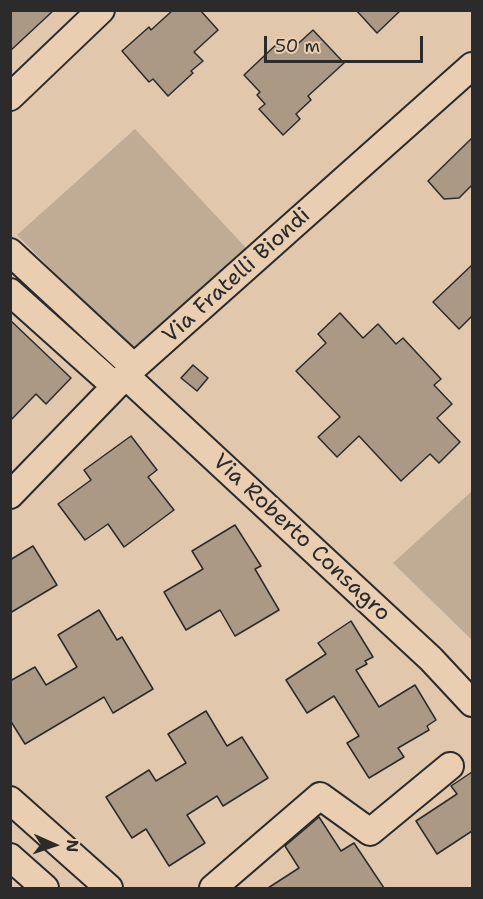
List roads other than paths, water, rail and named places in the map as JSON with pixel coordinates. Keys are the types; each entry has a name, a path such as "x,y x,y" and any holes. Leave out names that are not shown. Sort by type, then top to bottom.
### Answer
{"street":[{"path":"10,98 101,10"},
{"name":"Via Fratelli Biondi","path":"10,495 125,376 472,66"},
{"name":"Via Roberto Consagro","path":"10,252 125,376 431,658 472,703"},
{"name":"Via Roberto Consagro","path":"10,292 125,376"},
{"path":"213,888 320,796 370,832 450,766"},
{"path":"10,800 109,888"},
{"path":"10,857 45,888"}]}
